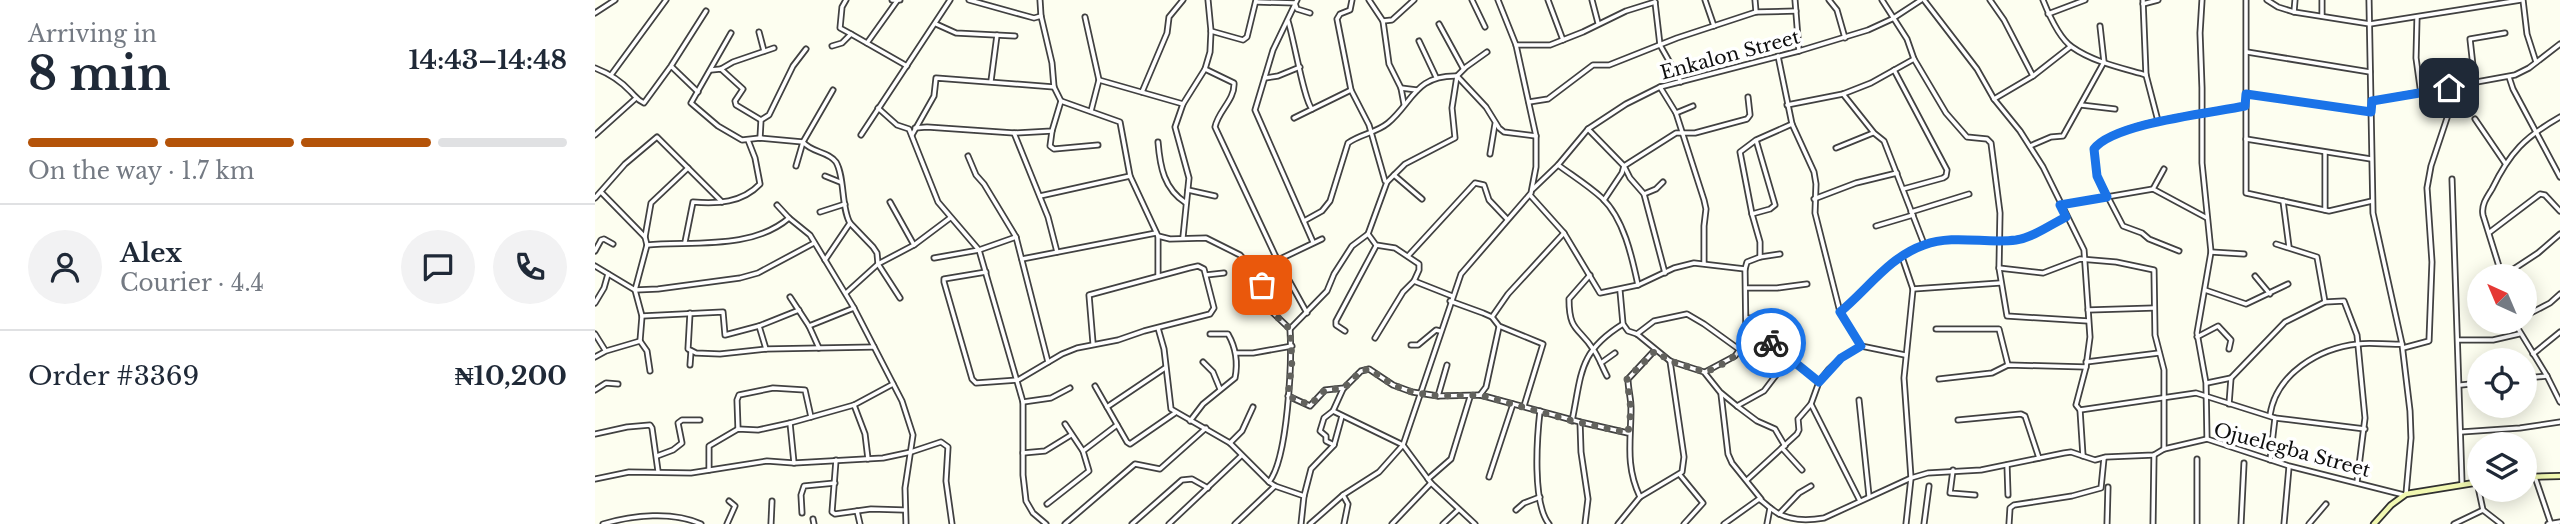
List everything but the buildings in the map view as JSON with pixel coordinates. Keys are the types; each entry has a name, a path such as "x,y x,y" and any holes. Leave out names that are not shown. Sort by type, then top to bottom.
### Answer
{"main road":[{"path":"2537,477 2560,476"},
{"path":"2374,524 2405,494 2467,483"}],"street":[{"path":"595,13 615,0"},
{"path":"611,75 666,0"},
{"path":"846,0 842,7 840,27 907,66"},
{"path":"867,43 896,0"},
{"path":"862,135 950,0"},
{"path":"968,0 1034,18 1041,16"},
{"path":"995,6 997,0"},
{"path":"1040,0 1054,86 1061,102 1050,146 1054,149 1098,145"},
{"path":"1142,92 1167,33 1169,18 1184,0"},
{"path":"1183,237 1189,178 1175,127 1183,104 1205,69 1210,52 1208,0"},
{"path":"1352,0 1350,10 1340,14 1337,19 1351,90 1369,125 1387,182"},
{"path":"1369,0 1383,21 1389,64 1401,88 1404,104"},
{"path":"1383,21 1392,20 1414,0"},
{"path":"1472,0 1485,27"},
{"path":"1498,0 1515,46 1536,136 1536,167 1531,193 1564,233 1600,293 1620,291 1687,264 1704,263 1745,269"},
{"path":"1548,0 1563,40"},
{"path":"1592,0 1598,23"},
{"path":"1705,0 1714,26"},
{"path":"1755,0 1756,12"},
{"path":"1795,0 1800,51"},
{"path":"1829,0 1837,10 1845,38"},
{"path":"1882,0 1907,38 1915,59 1946,113 1964,135 1987,139 1991,143 2000,214 2000,283 2007,316 2088,321"},
{"path":"1923,0 1977,69 1994,99 2030,146 2084,250 2090,337 2076,401 2080,410 2083,456"},
{"name":"Enkalon Street","path":"1403,445 1450,302 1465,266 1588,129 1626,104 1660,87 1845,38 1892,19 1923,0"},
{"path":"1990,0 2004,20 2033,76"},
{"path":"2043,0 2048,14 2071,47 2104,62 2146,75"},
{"path":"2048,14 2085,0"},
{"path":"2158,0 2143,2 2146,75 2158,121"},
{"path":"2202,0 2201,163 2211,252 2197,337 2206,383 2207,439"},
{"path":"2246,0 2246,193 2325,211 2372,201"},
{"path":"2267,0 2294,12 2370,24 2522,0 2526,34 2536,62"},
{"path":"2294,12 2295,0"},
{"path":"2322,0 2322,16"},
{"path":"2369,0 2372,201 2402,346 2411,432 2405,494"},
{"path":"1211,31 1243,40 1247,37 1257,1 1296,2"},
{"path":"1515,46 1550,45 1655,1 1660,45 1681,82"},
{"path":"1296,2 1297,9 1310,13"},
{"path":"1296,2 1273,50 1255,110 1313,242"},
{"path":"595,68 611,75 641,103 647,101 706,11"},
{"path":"1529,103 1548,99 1593,65 1609,65 1756,12 1796,11"},
{"path":"1085,17 1099,80 1091,111"},
{"path":"2417,18 2416,58 2421,94"},
{"path":"1288,21 1301,67 1307,102 1312,109"},
{"path":"936,24 956,33 1015,36"},
{"path":"1439,24 1463,69"},
{"path":"2030,146 2051,137 2063,136 2104,62 2100,26"},
{"path":"759,32 764,51"},
{"path":"731,33 691,103 718,126 742,139 803,142 807,147 830,156 837,164 850,223 873,247 877,253 878,264 900,298"},
{"path":"2476,83 2470,39 2504,33"},
{"path":"832,46 842,43 851,34"},
{"path":"991,80 997,35"},
{"path":"1419,41 1437,78"},
{"path":"2372,101 2509,77 2522,72 2560,44"},
{"path":"1994,99 2033,76 2071,47"},
{"path":"711,70 721,69 774,48"},
{"path":"761,120 769,115 793,66 806,49"},
{"path":"1290,329 1327,291 1333,274 1352,246 1368,234 1387,182 1405,164 1455,138 1452,108 1457,76 1486,52"},
{"path":"2248,52 2370,72"},
{"path":"1777,56 1792,124 1814,172 1815,213 1840,312 1861,346"},
{"path":"1787,105 1843,94 1871,83 1915,59"},
{"path":"671,66 698,92"},
{"path":"1265,78 1301,67"},
{"path":"721,69 743,89 735,101 736,105 761,120"},
{"path":"1205,69 1234,83 1235,90 1215,118 1215,127 1278,260 1307,313"},
{"path":"1894,70 1924,122 1948,174 1943,178 1903,189"},
{"path":"1304,221 1322,211 1330,201 1348,143 1387,124 1417,90 1437,78 1457,76"},
{"path":"1457,76 1486,107 1495,124 1504,132 1536,136"},
{"path":"2509,77 2560,177"},
{"path":"912,135 934,96 936,78 1054,86"},
{"path":"1099,80 1183,104"},
{"path":"1660,87 1676,113 1706,209 1703,226 1704,263"},
{"path":"1401,88 1417,90"},
{"path":"796,166 803,142 833,90"},
{"path":"1294,118 1351,90"},
{"path":"1843,94 1874,133 1884,141 1924,244"},
{"path":"2246,94 2371,112"},
{"path":"1604,200 1624,166 1677,133 1695,133 1747,119 1750,115 1748,97"},
{"path":"595,135 635,98"},
{"path":"1061,102 1120,122 1130,176 1157,235 1158,276"},
{"path":"2081,105 2115,109"},
{"path":"1676,113 1693,106"},
{"path":"2179,251 2149,239 2142,233 2127,229 2120,222 2097,176 2095,146 2112,136 2158,121 2245,106"},
{"path":"878,108 897,125 909,130 934,195 950,218 979,250 1023,402 1026,501 1033,513 1047,524"},
{"path":"2270,460 2274,398 2279,388 2298,368 2325,352 2358,344 2402,346 2429,341 2431,262 2427,188 2431,166 2448,115"},
{"path":"2499,264 2482,209 2505,163 2521,143 2535,131 2560,117"},
{"path":"2475,119 2505,163"},
{"path":"760,138 761,120"},
{"path":"1490,154 1495,124"},
{"path":"1760,257 1760,242 1739,152 1756,140 1792,124"},
{"path":"915,128 1014,133 1052,131"},
{"path":"1588,129 1624,166 1644,194 1665,273"},
{"path":"1014,133 1048,217 1057,252"},
{"path":"1836,148 1874,133"},
{"path":"595,198 625,164 657,137 722,202"},
{"path":"2246,139 2371,159"},
{"path":"685,242 693,202 708,204 746,196 760,184 748,140"},
{"path":"1752,214 1775,205 1756,140"},
{"path":"1158,142 1161,168 1166,180 1177,197 1186,202"},
{"path":"2325,153 2325,211"},
{"path":"968,156 976,175 1016,237 1048,362"},
{"path":"1558,164 1604,200 1622,232 1638,285"},
{"path":"650,371 647,351 640,341 642,316 635,290 647,245 645,237 651,203 688,167"},
{"path":"2153,189 2164,169"},
{"path":"1814,199 1856,183 1897,173"},
{"path":"1394,175 1422,200"},
{"path":"824,176 840,182"},
{"path":"1039,196 1130,176"},
{"path":"2452,179 2461,385 2462,483"},
{"path":"1644,194 1656,189 1663,182"},
{"path":"1408,256 1475,183 1484,185 1489,200 1507,219"},
{"path":"2060,205 2153,189 2207,218"},
{"path":"1188,190 1215,197"},
{"path":"602,193 645,237"},
{"path":"1876,226 1969,194"},
{"path":"2490,232 2540,194 2545,195 2560,211"},
{"path":"2283,200 2289,247"},
{"path":"890,202 914,245"},
{"path":"820,212 845,204"},
{"path":"777,205 810,235 855,307 887,368 912,429 905,488 906,524"},
{"path":"1840,312 1866,290 1889,263 1924,244 1965,239 1999,241 2027,237 2066,217"},
{"path":"647,245 748,237 778,227 789,218"},
{"path":"846,293 878,264 914,245 950,218"},
{"path":"825,260 850,223"},
{"path":"1492,317 1508,294 1564,233"},
{"path":"1368,234 1376,245 1395,248 1416,260"},
{"path":"2521,264 2560,234"},
{"path":"1023,259 1157,235 1170,239 1206,238 1248,261 1269,301 1271,311 1290,329 1292,345 1278,468 1269,482"},
{"path":"934,258 979,250 1016,237"},
{"path":"1278,260 1322,239"},
{"path":"595,251 601,240 613,244"},
{"path":"595,266 635,290 658,289 758,273 814,243"},
{"path":"2276,244 2317,257 2325,302"},
{"path":"1345,331 1336,325 1336,321 1376,245"},
{"path":"1375,338 1403,292 1414,281 1419,270 1415,251"},
{"path":"2211,252 2244,254"},
{"path":"1705,372 1727,362 1746,341 1745,269 1749,260 1780,254"},
{"path":"1902,257 1913,289 1905,355 1905,410 1911,478 1906,524"},
{"path":"1999,268 2043,273 2068,263 2086,260 2153,268 2155,335 2164,370 2164,449"},
{"path":"986,272 944,279 957,331 972,379 976,383 1018,380 1062,354 1093,343 1118,340 1213,312 1204,269 1198,266 1089,295 1093,343"},
{"path":"1206,275 1224,273"},
{"path":"595,303 608,274"},
{"path":"1590,275 1569,299 1570,314 1574,329 1592,347 1607,376"},
{"path":"2255,276 2270,294"},
{"path":"1414,281 1453,296"},
{"path":"1913,289 2000,283"},
{"path":"1747,288 1807,284"},
{"path":"2205,290 2246,304 2288,284"},
{"path":"1620,291 1623,324 1633,334 1637,334 1670,361 1705,372 1720,392 1737,406 1757,421 1775,429 1784,447 1802,470"},
{"path":"2537,310 2560,294"},
{"path":"790,297 809,326 819,348"},
{"path":"2206,383 2231,378 2278,327 2325,302 2341,300 2347,304 2358,344 2365,429 2357,482"},
{"path":"1450,302 1492,317 1499,326 1543,344 1524,407"},
{"path":"809,326 855,307"},
{"path":"2088,310 2154,308"},
{"path":"642,316 723,312 725,335 759,326 799,310"},
{"path":"689,365 690,313"},
{"path":"1637,334 1654,321 1687,314 1740,350"},
{"path":"1747,318 1769,318 1780,322 1801,338"},
{"path":"1573,421 1586,358 1592,347 1623,324"},
{"path":"759,326 766,349"},
{"path":"1480,395 1486,387 1499,326"},
{"path":"2197,337 2218,326 2231,340 2229,349"},
{"path":"1158,328 1164,349 1171,409 1175,414 1230,443 1275,486 1304,496"},
{"path":"1936,329 1999,329 2008,365"},
{"path":"1411,345 1418,345 1436,330 1440,331"},
{"path":"2537,351 2560,332"},
{"path":"1747,333 1765,338 1819,382"},
{"path":"595,334 606,351"},
{"path":"1190,421 1203,404 1235,378 1236,353 1228,334 1210,334"},
{"path":"2459,340 2491,340 2519,334 2529,348"},
{"path":"595,357 640,341"},
{"path":"1236,353 1292,345"},
{"path":"1747,480 1799,430 1798,419 1811,404 1819,382 1841,358 1861,346 1905,355"},
{"path":"691,351 739,353 766,349 874,347"},
{"path":"1640,497 1631,471 1628,433 1631,410 1627,379 1655,351"},
{"path":"1601,363 1615,353"},
{"path":"1939,379 1992,373 2008,365 2086,364 2159,353"},
{"path":"1737,406 1764,391 1789,358"},
{"path":"2537,360 2559,394 2560,402"},
{"path":"1618,524 1640,497 1680,475 1684,468 1670,361"},
{"path":"1203,362 1213,372 1220,389"},
{"path":"1438,396 1447,365"},
{"path":"1107,407 1165,368"},
{"path":"1334,445 1326,440 1326,436 1320,431 1324,418 1333,411 1344,388 1361,371 1369,369 1393,385 1419,394 1470,397 1480,395 1628,433"},
{"path":"2537,377 2547,376"},
{"path":"2228,404 2231,378"},
{"path":"595,390 606,383 618,384"},
{"path":"709,470 709,446 738,429 758,430 811,418 854,405 893,384"},
{"path":"2461,385 2467,384"},
{"path":"1095,386 1126,442 1130,444 1175,414"},
{"path":"738,429 739,395 773,388 806,390 811,418"},
{"path":"1023,402 1051,398 1070,388"},
{"path":"1288,396 1310,405 1325,390 1344,388"},
{"path":"1720,392 1728,453 1732,463 1761,499 1724,524"},
{"path":"2080,410 2196,393 2272,417 2365,429"},
{"path":"1392,524 1448,465 1470,397"},
{"path":"1859,400 1869,496"},
{"path":"1489,477 1513,404"},
{"path":"1811,404 1860,501"},
{"path":"854,405 865,434 868,459"},
{"path":"1230,443 1242,432 1253,407"},
{"path":"1333,411 1403,445 1430,481 1475,524"},
{"path":"1540,411 1540,497 1542,513 1549,524"},
{"path":"1958,420 2021,414 2025,416 2039,458"},
{"path":"1301,524 1304,496 1311,470 1334,445 1342,416"},
{"path":"657,456 682,443 678,423 682,420 701,420"},
{"path":"1580,422 1581,452 1588,499 1585,524"},
{"path":"2461,432 2560,422"},
{"path":"790,423 794,463"},
{"path":"1047,504 1089,471 1083,451 1065,424"},
{"path":"1083,451 1117,424"},
{"path":"595,434 650,425 658,472"},
{"path":"1065,524 1135,464 1160,469 1206,428"},
{"path":"1023,453 1045,451 1071,435"},
{"name":"Ojuelegba Street","path":"1761,499 1779,514 1798,519 1824,518 1911,478 1953,470 1981,470 2064,453 2095,460 2154,455 2164,449 2207,439 2288,466 2405,494"},
{"path":"595,480 629,472 680,474 767,461 794,463 868,459 911,452 941,442 948,447 946,481 952,524"},
{"path":"1310,524 1343,495 1379,472 1403,445"},
{"path":"1169,524 1242,455"},
{"path":"2153,524 2154,455"},
{"path":"2009,524 2010,508 2014,505 2061,498 2101,488 2104,458"},
{"path":"2197,459 2197,524"},
{"path":"836,460 832,512 904,510"},
{"path":"2241,524 2244,463"},
{"path":"2007,465 2008,495"},
{"path":"2284,524 2288,466"},
{"path":"1953,470 1950,493 1975,495"},
{"path":"1680,475 1703,503 1684,524"},
{"path":"1132,524 1182,480 1192,479 1208,488"},
{"path":"802,513 801,495 804,486 835,482"},
{"path":"2537,483 2550,524 2560,522"},
{"path":"1235,524 1275,486"},
{"path":"1779,514 1799,493 1811,486"},
{"path":"1924,524 1929,486"},
{"path":"2107,524 2108,487"},
{"path":"1343,495 1348,504 1344,524"},
{"path":"1516,510 1524,503 1540,497"},
{"path":"727,524 735,506 729,501"},
{"path":"771,524 772,501"},
{"path":"2482,502 2483,510 2501,524"},
{"path":"2309,524 2326,504"},
{"path":"1767,524 1770,508"},
{"path":"1443,524 1458,510"},
{"path":"2454,524 2483,510"},
{"path":"857,511 859,524"},
{"path":"603,524 650,516 701,524"}],"way so far":[{"path":"1262,285 1271,311 1290,329 1292,361 1288,396 1306,405 1310,405 1325,390 1344,388 1350,379 1369,369 1393,385 1419,394 1470,397 1480,395 1628,433 1631,410 1627,379 1655,351 1670,361 1705,372 1735,356 1746,341 1747,333 1765,338 1771,343"}],"route":[{"path":"1771,343 1819,382 1841,358 1861,346 1840,312 1866,290 1889,263 1924,244 1965,239 1999,241 2027,237 2066,217 2060,205 2107,197 2097,176 2094,149 2112,136 2158,121 2245,106 2246,94 2371,112 2372,101 2449,88"}]}
